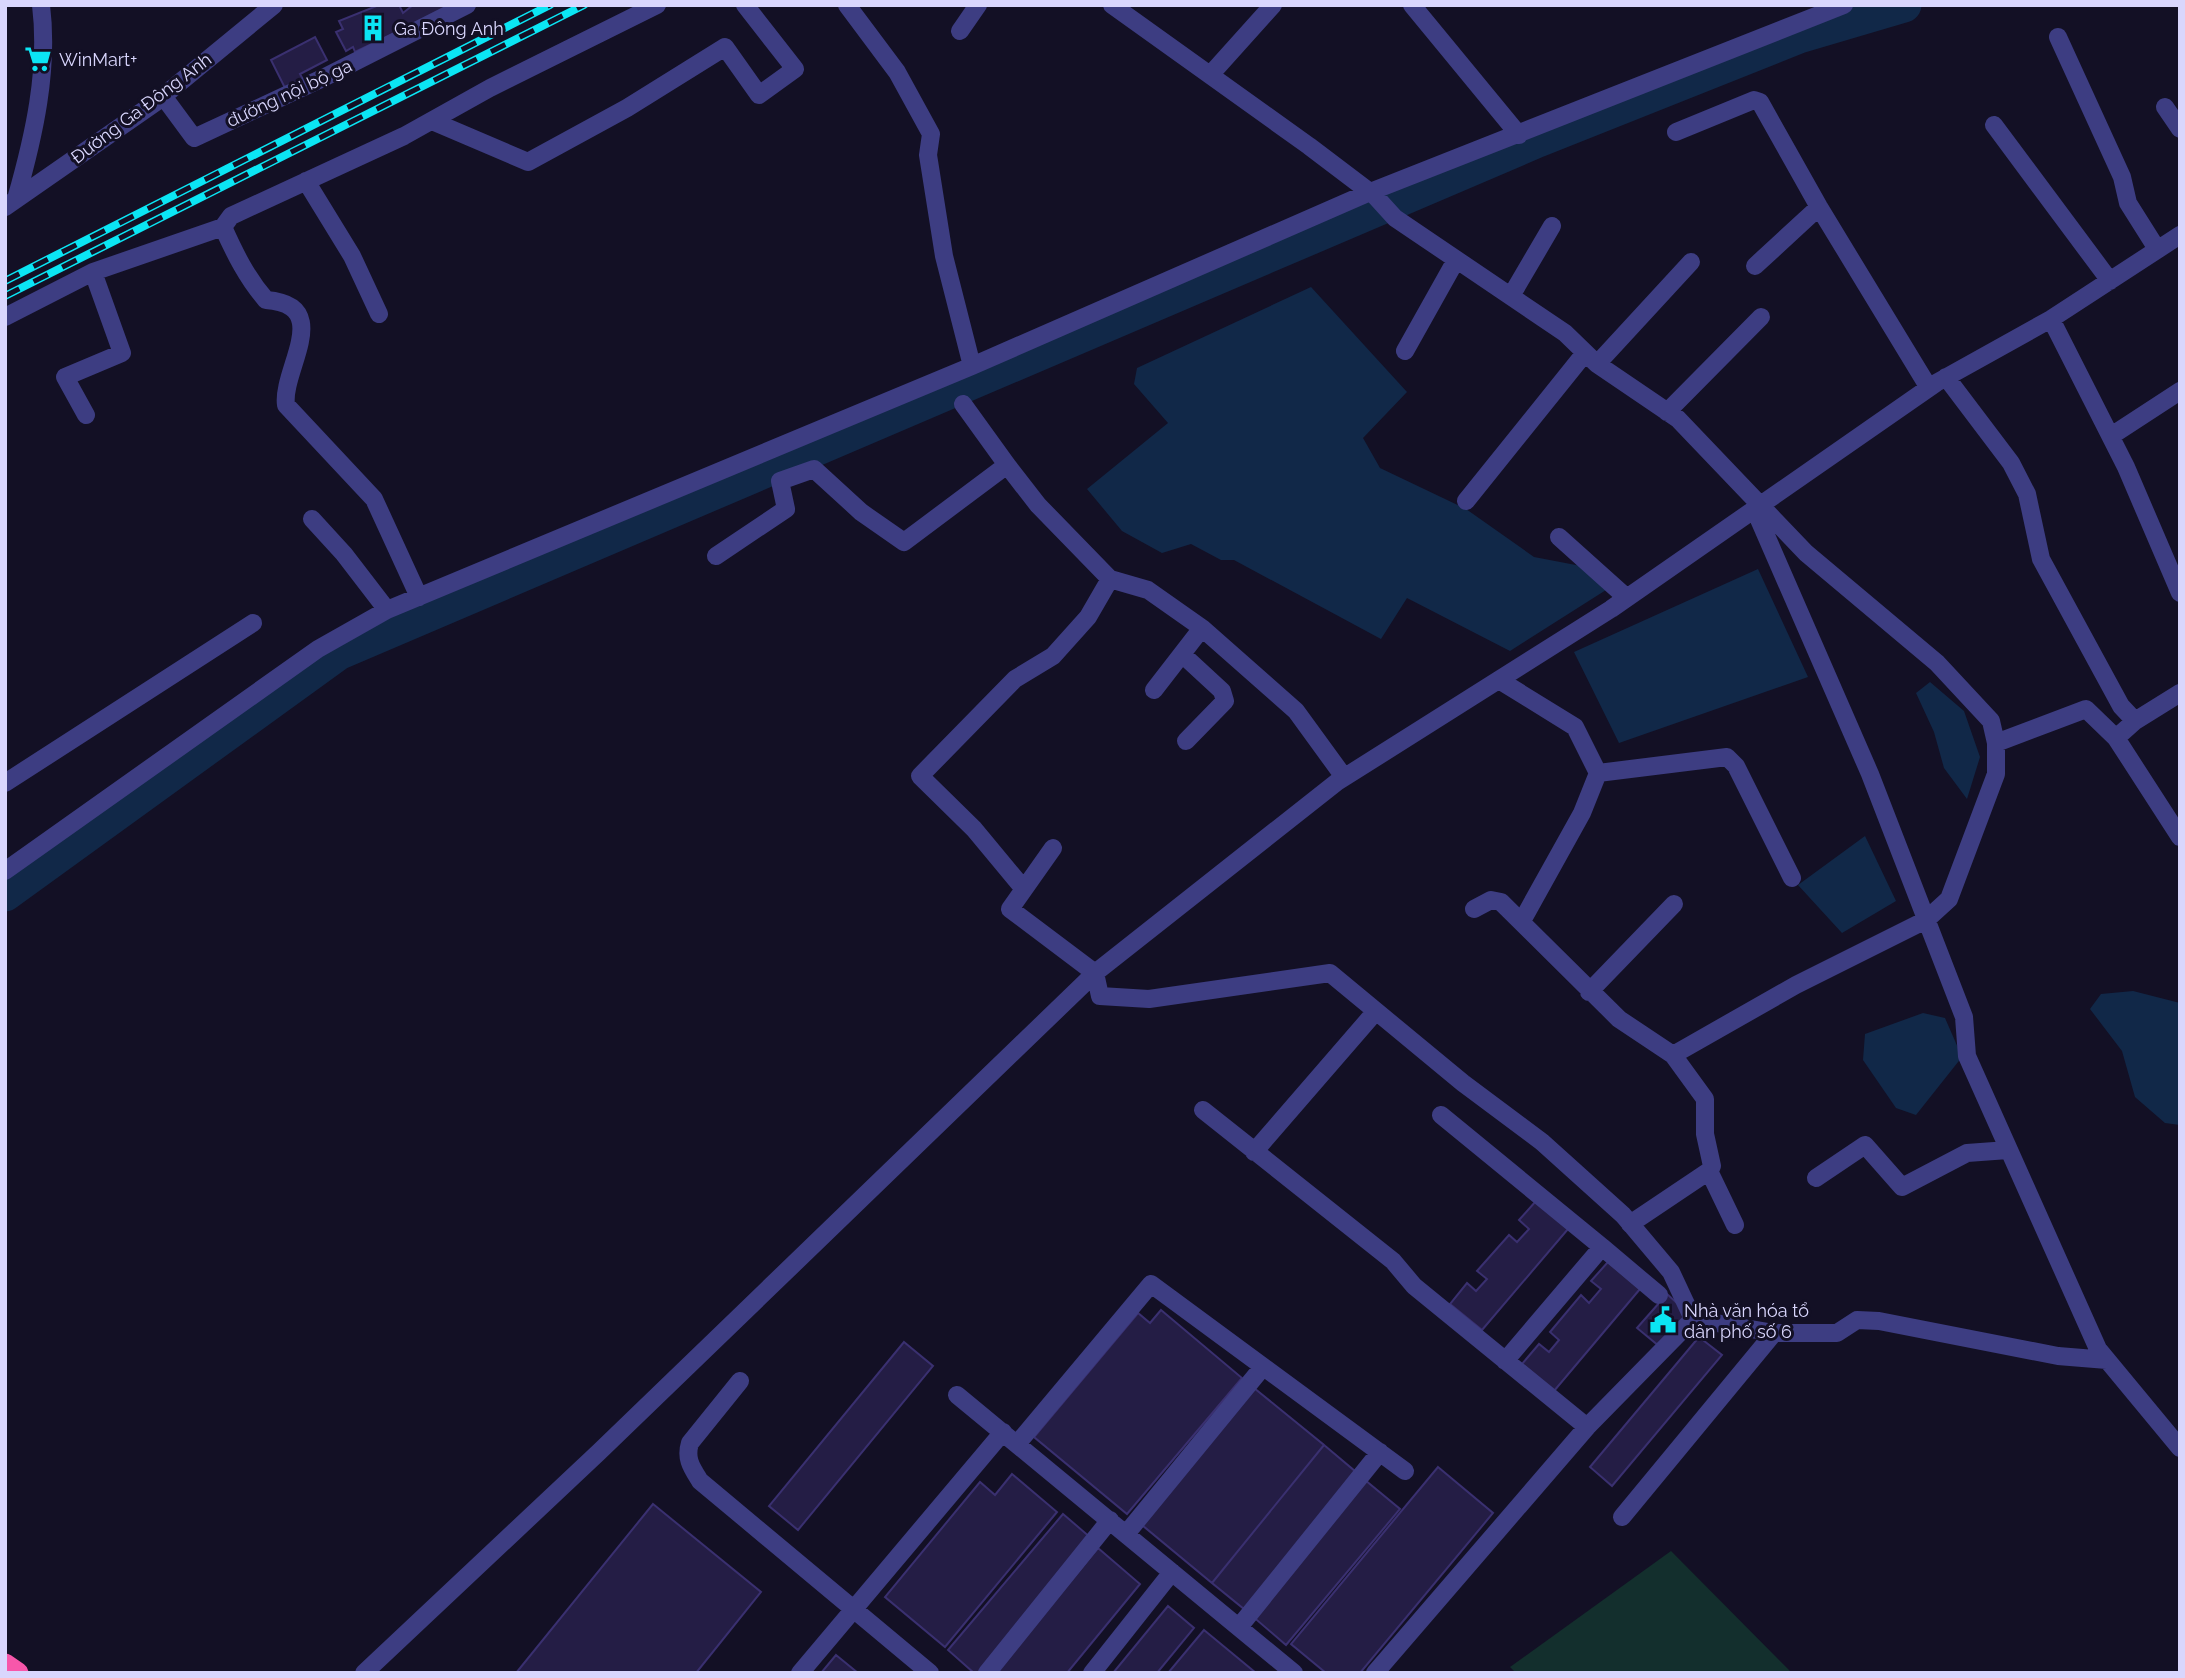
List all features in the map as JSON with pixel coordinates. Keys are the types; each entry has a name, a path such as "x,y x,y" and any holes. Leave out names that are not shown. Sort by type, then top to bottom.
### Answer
{"highway":[{"path":"5,1664 18,1673"}],"street":[{"path":"11,203 29,155 40,89 44,29 41,5"},
{"name":"Đường Ga Đông Anh","path":"11,203 163,96 274,5"},
{"name":"đường nội bộ ga","path":"163,96 194,138 325,77 467,5"},
{"path":"5,317 93,272 223,227 231,216 432,121 490,88 657,5"},
{"path":"432,121 528,162 627,108 725,47 759,95 795,69 745,5"},
{"path":"847,5 897,72 931,134 928,155 944,256 972,366"},
{"path":"960,31 978,5"},
{"path":"1112,5 1211,74 1372,194 1395,218 1565,333 1591,358 1678,419 1757,506 1806,553 1937,663 1991,721 1996,743 1996,774 1948,898 1926,920 1796,985 1673,1055"},
{"path":"1211,74 1273,5"},
{"path":"1412,5 1519,135"},
{"path":"5,871 318,649 387,610 972,366 1372,194 1844,5"},
{"path":"2058,37 2122,177 2128,203 2157,249"},
{"path":"1676,132 1754,100 1760,102 1819,207 1929,388"},
{"path":"2165,107 2180,130"},
{"path":"1994,125 2110,281"},
{"path":"306,181 352,257 379,314"},
{"path":"1755,266 1819,207"},
{"path":"1511,296 1552,226"},
{"path":"223,227 240,265 262,296 266,300 283,301 294,309 302,323 300,348 286,404 374,499 419,597"},
{"path":"364,1673 639,1414 1096,973 1344,777 1627,598 1929,388 2051,319 2180,234"},
{"path":"1405,351 1456,260"},
{"path":"1466,501 1591,358 1691,262"},
{"path":"86,415 65,377 122,353 93,272"},
{"path":"1667,412 1761,317"},
{"path":"2051,319 2112,436 2175,568 2180,593"},
{"path":"1946,377 2011,463 2027,494 2041,559 2121,706 2135,721"},
{"path":"2112,436 2180,391"},
{"path":"963,404 1038,505 1110,579 1149,590 1202,628 1296,712 1344,777"},
{"path":"716,556 786,509 780,481 814,469 862,512 904,542 1007,465"},
{"path":"1757,506 1870,774 1964,1017 1967,1056 2008,1150 2098,1349 2180,1448"},
{"path":"312,519 344,554 387,610"},
{"path":"1559,537 1627,598"},
{"path":"1023,888 974,830 920,776 1015,679 1053,656 1088,617 1110,579"},
{"path":"5,783 253,623"},
{"path":"1154,690 1202,628"},
{"path":"1183,654 1222,691 1226,701 1186,741"},
{"path":"1499,680 1575,727 1598,773 1582,813 1522,921"},
{"path":"2116,738 2135,721 2180,693"},
{"path":"1996,743 2086,709 2116,738 2180,836"},
{"path":"1598,773 1727,757 1736,766 1792,878"},
{"path":"1053,848 1010,909 1096,973 1100,996 1149,999 1330,973 1463,1083 1542,1142 1630,1224 1671,1272 1693,1319"},
{"path":"1474,909 1491,900 1501,902 1619,1019 1673,1055 1705,1099 1705,1135 1712,1166 1709,1171 1630,1224"},
{"path":"1589,992 1674,904"},
{"path":"1254,1152 1376,1011"},
{"path":"1203,1110 1393,1261 1414,1286 1587,1427"},
{"path":"1441,1115 1659,1294"},
{"path":"1816,1178 1866,1145 1902,1187 1967,1153 2008,1150"},
{"path":"1709,1171 1735,1225"},
{"path":"1505,1361 1602,1247"},
{"path":"800,1673 853,1610 1151,1284 1405,1471"},
{"path":"1693,1319 1774,1333 1837,1333 1857,1320 1879,1321 2057,1356 2107,1360"},
{"path":"1375,1673 1421,1616 1587,1427 1693,1319"},
{"path":"1622,1517 1774,1333"},
{"path":"1126,1534 1262,1368"},
{"path":"740,1381 690,1443 687,1453 690,1464 701,1481 930,1673"},
{"path":"957,1395 1294,1673"},
{"path":"1239,1627 1380,1452"},
{"path":"987,1673 1110,1520"},
{"path":"1091,1673 1172,1572"}],"green space":[{"path":"1671,1551 1792,1673 1516,1673 1510,1667"}],"water":[{"path":"1311,287 1407,392 1363,438 1380,468 1466,509 1534,557 1581,566 1606,590 1510,651 1407,598 1381,639 1234,560 1221,560 1191,544 1162,553 1122,531 1087,489 1168,423 1134,384 1137,368"},
{"path":"1758,569 1808,677 1619,743 1574,652"},
{"path":"1930,682 1964,711 1980,757 1967,799 1944,768 1934,732 1916,693"},
{"path":"1865,836 1896,901 1842,933 1798,885"},
{"path":"2133,991 2180,1003 2180,1125 2165,1123 2135,1097 2122,1051 2090,1009 2101,994"},
{"path":"1923,1013 1945,1018 1962,1057 1916,1115 1896,1108 1863,1060 1865,1034"}],"building":[{"name":"Ga Đông Anh","path":"379,5 399,5 403,13 413,5 454,5 355,52 353,47 346,51 336,32 343,29 339,21"},
{"path":"315,37 327,60 300,74 305,83 287,92 271,60"},
{"path":"1536,1201 1568,1229 1482,1330 1450,1304 1467,1283 1476,1291 1487,1279 1477,1271 1509,1235 1517,1242 1529,1229 1519,1220"},
{"path":"1608,1262 1640,1289 1554,1391 1522,1364 1539,1344 1549,1352 1559,1340 1550,1332 1581,1295 1589,1303 1601,1289 1591,1281"},
{"name":"Nhà văn hóa tổ dân phố số 6","path":"1667,1294 1688,1313 1659,1346 1637,1328"},
{"path":"1161,1310 1242,1378 1127,1514 1034,1437 1138,1313 1150,1323"},
{"path":"1699,1337 1722,1355 1612,1486 1590,1467"},
{"path":"904,1342 933,1366 798,1530 769,1506"},
{"path":"1254,1388 1324,1445 1212,1583 1142,1525"},
{"path":"1324,1445 1356,1472 1244,1609 1212,1583"},
{"path":"1438,1467 1493,1513 1360,1673 1326,1673 1291,1644"},
{"path":"1012,1474 1057,1512 945,1647 885,1597 980,1482 995,1495"},
{"path":"1365,1480 1400,1509 1286,1645 1251,1615"},
{"path":"653,1504 761,1592 696,1673 516,1673"},
{"path":"1063,1514 1091,1538 978,1673 974,1673 948,1650"},
{"path":"1098,1548 1140,1584 1067,1673 994,1673"},
{"path":"1168,1606 1194,1628 1157,1673 1113,1673"},
{"path":"1204,1630 1256,1673 1168,1673"},
{"path":"836,1655 858,1673 821,1673"}],"waterway":[{"path":"5,894 338,653 1538,140 1799,36 1904,5"}],"railway":[{"path":"5,281 550,5"},
{"path":"5,296 584,5"}],"place":[{"name":"Ga Đông Anh","path":"373,28"},
{"name":"WinMart+","path":"38,59"},
{"name":"Nhà văn hóa tổ dân phố số 6","path":"1663,1320"}]}
